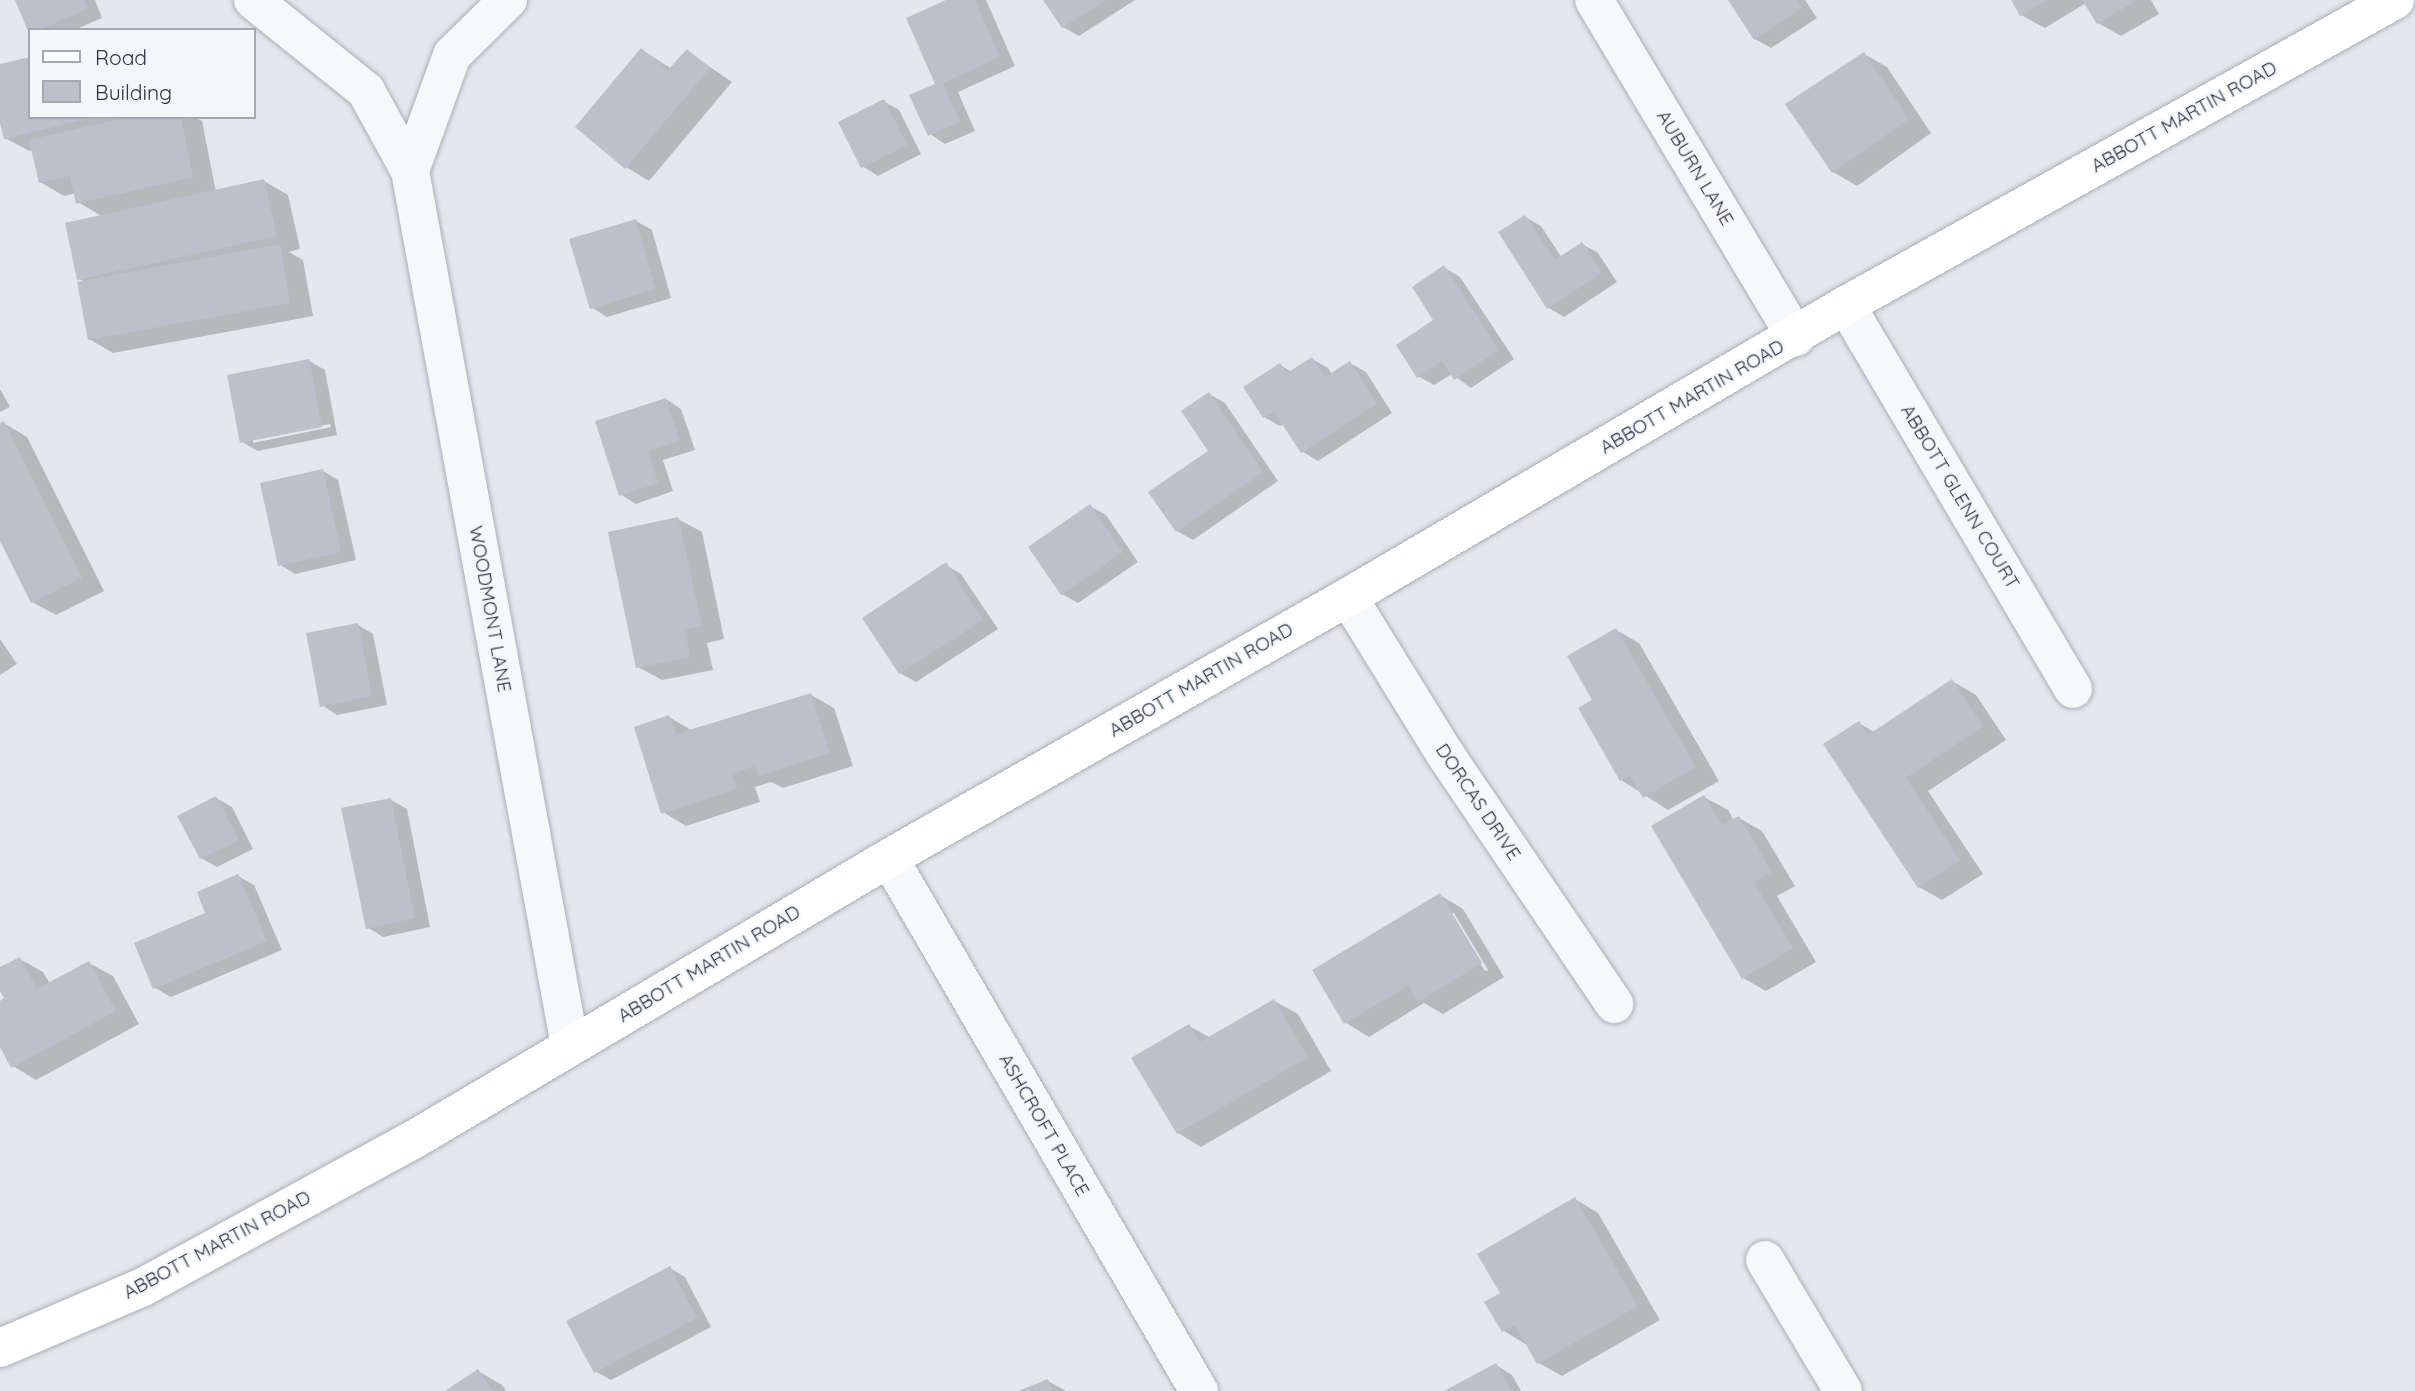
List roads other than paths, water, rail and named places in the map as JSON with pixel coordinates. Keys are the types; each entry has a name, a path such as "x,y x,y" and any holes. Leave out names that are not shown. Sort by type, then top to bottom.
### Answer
{"main road":[{"name":"ABBOTT MARTIN ROAD","path":"0,1348 143,1287 413,1140 889,858 1348,597 1796,337 1846,305 2395,0"}],"street":[{"name":"WOODMONT LANE","path":"254,0 366,91 410,171 570,1046"},
{"path":"410,171 452,55 508,0"},
{"name":"AUBURN LANE","path":"1594,0 1796,337"},
{"name":"ABBOTT GLENN COURT","path":"1846,305 2073,690"},
{"name":"DORCAS DRIVE","path":"1348,597 1445,754 1614,1004"},
{"name":"ASHCROFT PLACE","path":"889,858 1199,1391"},
{"path":"1765,1259 1843,1391"}]}
